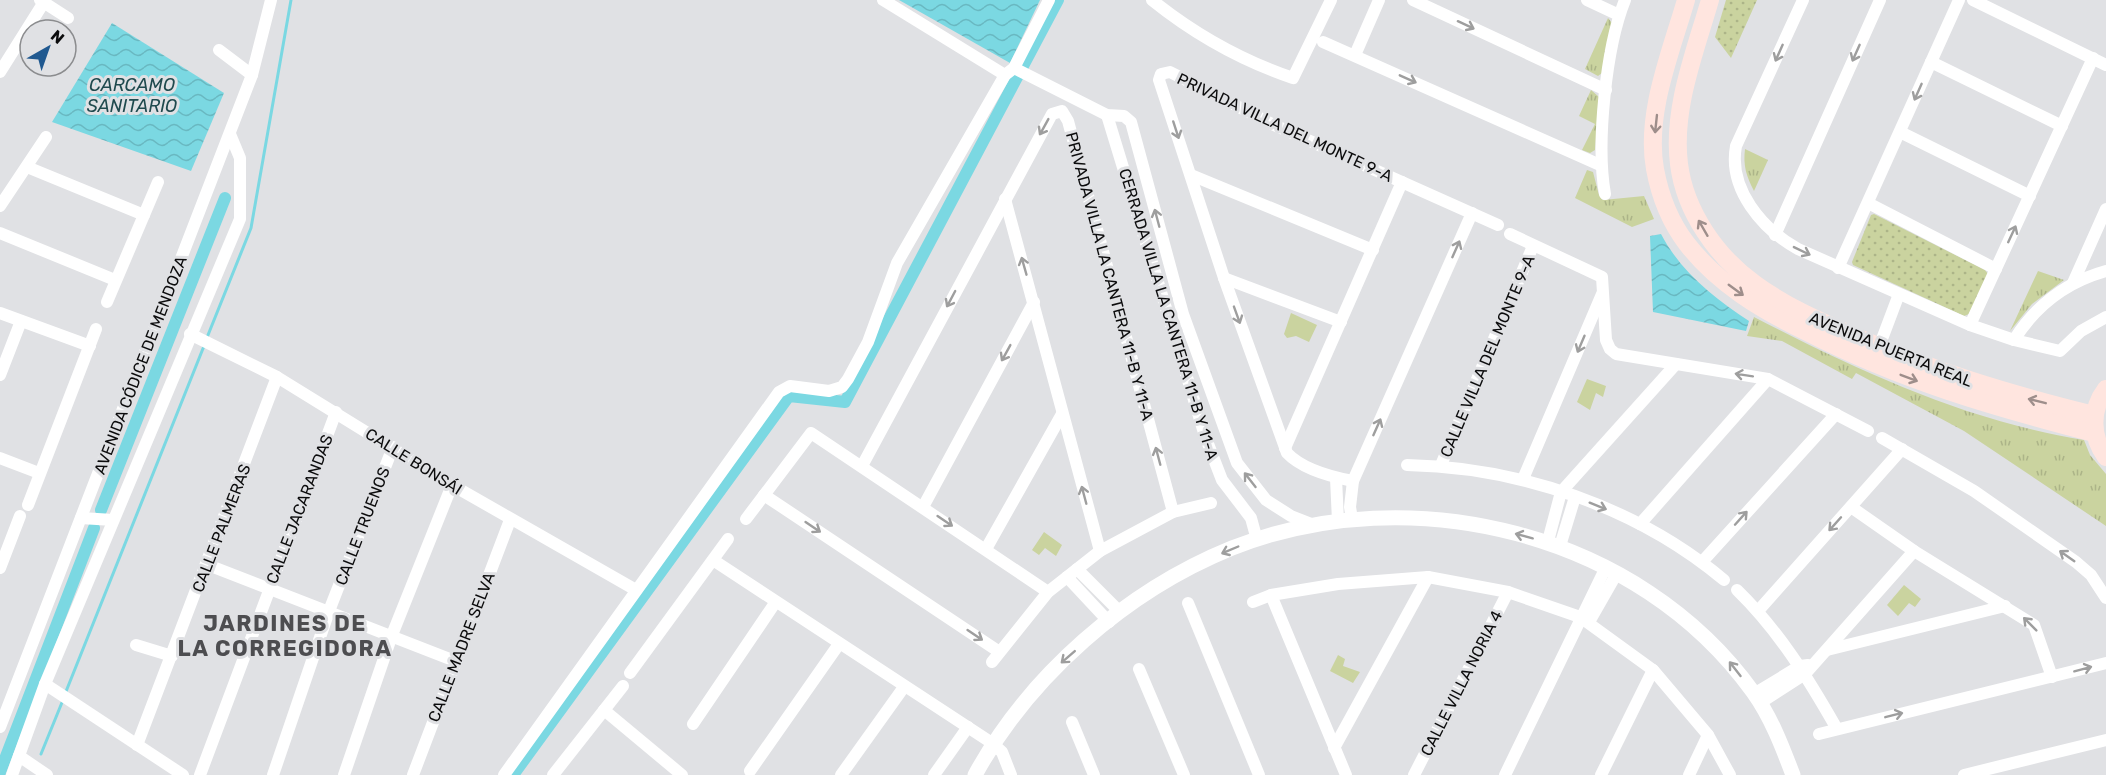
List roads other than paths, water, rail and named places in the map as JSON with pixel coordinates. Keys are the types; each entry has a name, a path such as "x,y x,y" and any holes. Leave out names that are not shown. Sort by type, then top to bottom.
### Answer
{"main road":[{"name":"AVENIDA PUERTA REAL","path":"1686,0 1666,66 1655,123 1657,176 1667,211 1675,226 1716,275 1778,318 1901,375 1983,404 2094,424"},
{"name":"AVENIDA PUERTA REAL","path":"1710,0 1689,74 1677,134 1679,167 1687,194 1704,232 1732,265 1754,284 1784,303 1876,346 2094,424"},
{"path":"1666,66 1689,74"},
{"path":"2106,389 2100,397 2094,424 2106,457"}],"street":[{"name":"AVENIDA CÓDICE DE MENDOZA","path":"0,727 252,75 271,0"},
{"name":"CERRADA VILLA LA CANTERA 11-B Y 11-A","path":"883,0 1010,71 1107,115 1124,116 1131,122 1183,314 1238,463 1266,500 1292,516 1314,525"},
{"path":"504,775 781,389 790,386 829,391 842,387 848,379 868,342 897,263 1049,0"},
{"path":"1152,0 1212,40 1270,70 1293,78 1332,0"},
{"path":"1355,55 1379,0"},
{"path":"1413,0 1606,90"},
{"path":"1587,0 1619,15"},
{"path":"1605,194 1599,165 1606,90 1619,15 1625,0"},
{"path":"1803,0 1736,146 1734,157 1739,183 1745,198 1775,235 1838,268 1970,326 2014,340 2060,351 2081,331 2106,316"},
{"path":"1775,235 1880,0"},
{"path":"1838,268 1959,0"},
{"path":"1973,0 2106,65"},
{"path":"0,72 42,1 68,18"},
{"path":"1323,42 1599,165"},
{"path":"219,50 252,75"},
{"path":"1970,326 2093,58"},
{"path":"1931,62 2062,126"},
{"name":"PRIVADA VILLA DEL MONTE 9-A","path":"1285,448 1224,278 1159,81 1161,74 1167,72 1272,124 1498,225"},
{"name":"PRIVADA VILLA LA CANTERA 11-B Y 11-A","path":"862,466 1052,114 1062,111 1068,121 1173,512"},
{"name":"CERRADA VILLA LA CANTERA 11-B Y 11-A","path":"1107,115 1205,436 1220,475 1251,518 1257,540"},
{"path":"1900,132 2030,196"},
{"path":"12,775 45,684 240,219 240,158 230,134"},
{"path":"0,206 46,137"},
{"path":"27,167 144,215"},
{"path":"1191,175 1373,250"},
{"path":"107,302 158,182"},
{"path":"1353,481 1336,478 1297,462 1285,448 1402,182"},
{"path":"1005,199 1100,551"},
{"path":"1868,203 1996,269"},
{"path":"2073,283 2106,209"},
{"path":"1344,514 1353,481 1472,213"},
{"path":"0,233 116,280"},
{"path":"1510,234 1602,277 1606,340 1610,349 1624,356 1768,379 1868,431"},
{"name":"CALLE VILLA DEL MONTE 9-A","path":"1441,465 1533,246"},
{"path":"2014,340 2032,315 2073,283 2106,271"},
{"path":"1156,278 1172,275"},
{"path":"1224,278 1341,322"},
{"path":"1523,479 1603,290"},
{"path":"1876,346 1895,293"},
{"path":"923,507 1034,302"},
{"path":"0,313 90,346"},
{"path":"0,375 21,321"},
{"path":"28,505 96,329"},
{"name":"CALLE BONSÁI","path":"190,334 278,377 510,520 636,590"},
{"path":"1555,538 1561,492 1676,364"},
{"name":"CALLE PALMERAS","path":"137,745 208,565 278,377"},
{"path":"1640,524 1768,379"},
{"name":"CALLE JACARANDAS","path":"200,775 268,588 336,412"},
{"path":"986,549 1062,414"},
{"path":"1702,562 1836,414"},
{"path":"746,519 810,433 1048,592"},
{"path":"1882,438 1974,492 2076,562 2091,575 2106,598"},
{"name":"CALLE TRUENOS","path":"273,775 329,611 393,447"},
{"path":"1758,611 1902,449"},
{"path":"0,458 39,473"},
{"path":"1407,465 1441,465 1523,479 1575,497 1640,524 1702,562 1724,580"},
{"path":"1336,478 1344,514"},
{"path":"344,775 392,635 452,485"},
{"path":"764,495 995,656 1048,592 1100,551 1173,512 1211,503"},
{"path":"1555,538 1575,497"},
{"path":"1851,507 1914,551 2034,625 2052,677"},
{"path":"975,775 992,744 1021,703 1114,617 1175,576 1232,549 1344,514 1457,521 1555,538 1609,576 1655,596 1703,635 1763,695 1793,775"},
{"path":"0,568 5,539 20,516"},
{"path":"81,518 113,520"},
{"name":"CALLE MADRE SELVA","path":"414,775 510,520"},
{"path":"630,673 729,539"},
{"path":"1763,695 1806,668 1827,651 1914,551"},
{"path":"713,560 992,744 1011,775"},
{"path":"208,565 455,661"},
{"path":"1072,573 1114,617"},
{"path":"1505,775 1609,576"},
{"path":"1334,748 1428,577"},
{"name":"CALLE VILLA NORIA 4","path":"1253,602 1271,596 1338,584 1428,577 1508,592 1585,619 1653,670 1708,735 1730,775"},
{"path":"1737,590 1758,611 1806,668 1837,729"},
{"name":"CALLE VILLA NORIA 4","path":"1414,775 1508,592"},
{"path":"1271,596 1346,775"},
{"path":"693,724 775,603"},
{"path":"1188,603 1259,775"},
{"path":"1827,651 2005,606"},
{"path":"750,771 839,644"},
{"path":"135,645 172,656"},
{"path":"1819,734 2106,663"},
{"path":"1139,669 1184,775"},
{"path":"1601,775 1653,670"},
{"path":"45,684 183,775"},
{"path":"559,773 622,686"},
{"path":"841,775 904,687"},
{"path":"604,710 682,775"},
{"path":"1072,722 1094,775"},
{"path":"934,775 968,727"},
{"path":"1689,775 1708,735"},
{"path":"1964,775 2106,740"},
{"path":"20,756 47,775"}],"water":[{"path":"899,0 1040,0 1010,63"},
{"name":"CARCAMO SANITARIO","path":"112,23 224,93 191,171 52,122"},
{"path":"1661,234 1678,260 1699,283 1749,321 1746,331 1653,312 1650,236"}],"waterway":[{"path":"206,340 251,228 291,0"},
{"path":"513,775 789,396 845,402 1058,0"},
{"path":"101,510 225,198"},
{"path":"65,694 204,346"},
{"path":"0,772 94,528"},
{"path":"41,754 63,700"}],"district":[{"name":"JARDINES DE LA CORREGIDORA","path":"285,636"}]}
